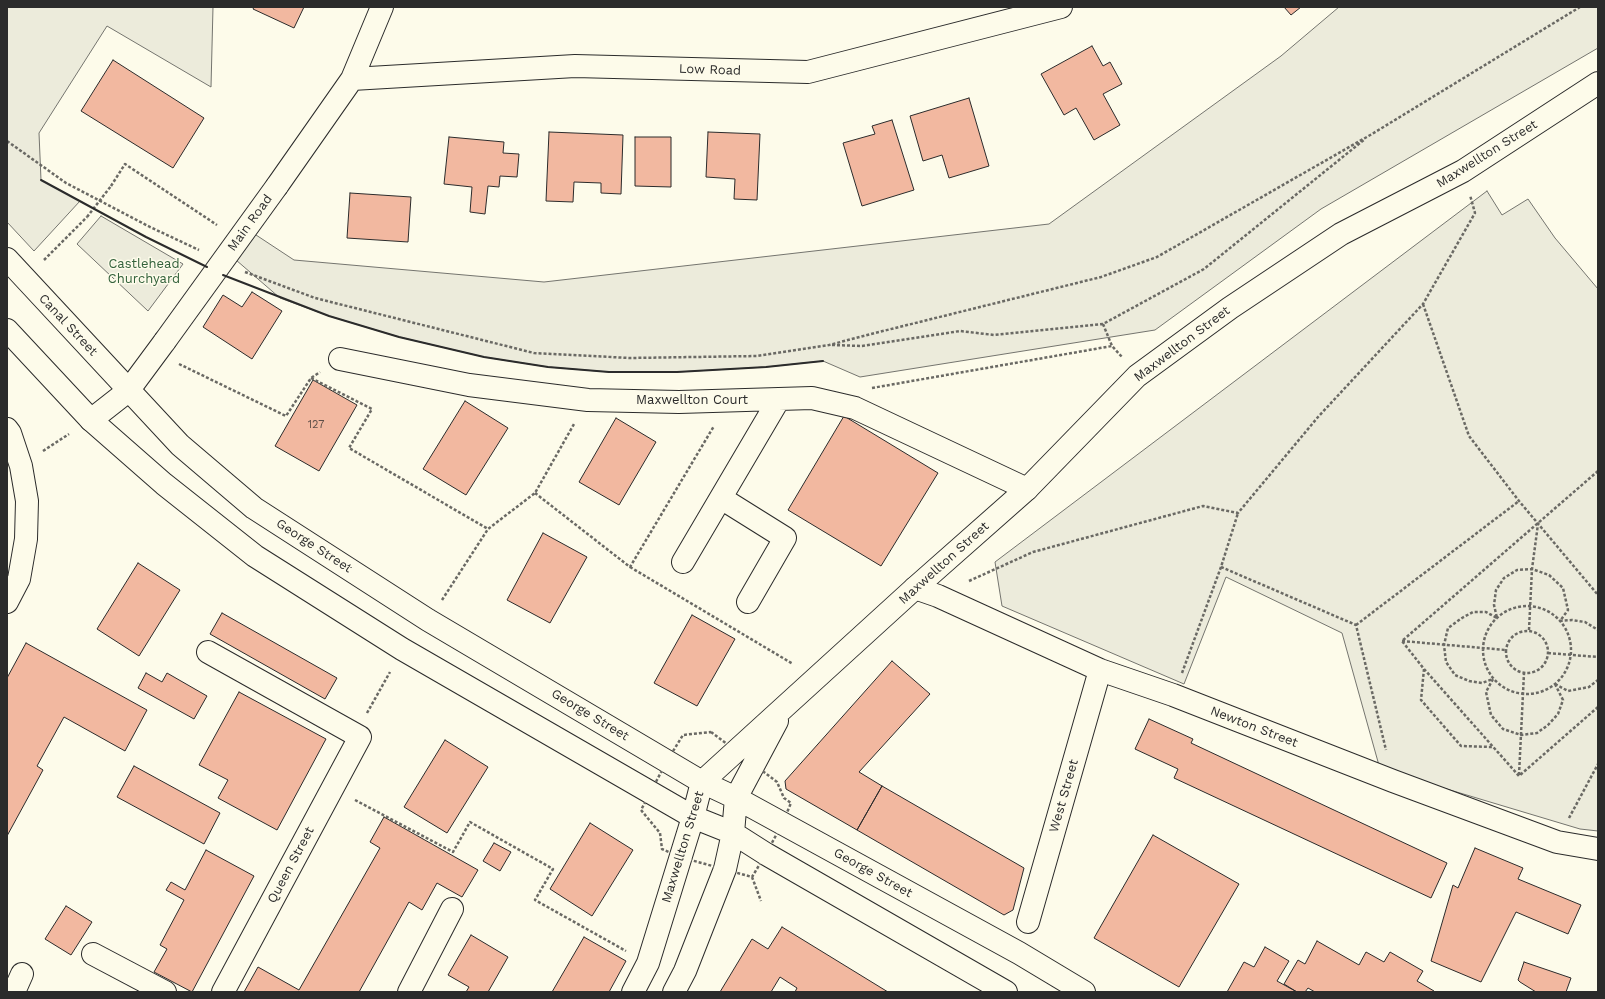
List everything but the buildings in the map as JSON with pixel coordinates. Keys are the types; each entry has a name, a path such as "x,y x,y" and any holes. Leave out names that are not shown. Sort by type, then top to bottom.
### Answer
{"main road":[{"name":"Main Road","path":"91,420 128,391 277,186 352,79 382,7"},
{"name":"Low Road","path":"352,79 574,66 808,72 1061,7"},
{"name":"Maxwellton Street","path":"633,992 648,963 693,817 702,782 815,678 1027,489 1137,376 1230,308 1341,234 1463,171 1598,83"},
{"name":"Canal Street","path":"7,259 128,391"},
{"path":"7,330 91,420 164,484 255,556 402,649 693,817 733,833 766,854 1006,992"},
{"name":"Maxwellton Court","path":"340,359 469,385 588,400 679,402 812,398 856,408 1027,489"},
{"name":"George Street","path":"128,391 180,445 254,508 428,620 702,782 736,798 1019,953 1084,992"},
{"path":"682,562 779,399"},
{"path":"7,429 10,433 21,466 27,501 26,539 19,579 7,602"},
{"path":"720,498 785,538 748,602"},
{"name":"Newton Street","path":"915,588 938,596 1100,670 1173,695 1393,781 1556,842 1598,849"},
{"path":"208,652 358,736"},
{"name":"West Street","path":"1028,922 1100,670"},
{"name":"Maxwellton Street","path":"674,992 685,971 725,869 733,833 736,798 784,708"},
{"name":"Queen Street","path":"223,992 333,788 358,736"},
{"path":"409,992 452,909"},
{"path":"93,954 165,992"}],"path":[{"path":"242,270 315,298 534,353 630,358 757,356 829,345 875,332 1101,277 1157,257 1372,134 1580,7"},
{"path":"829,345 862,346 960,332 994,335 1103,324 1204,269 1372,134"},
{"path":"7,141 66,183 150,227 200,250"},
{"path":"63,241 87,217 111,186 124,164 238,239"},
{"path":"1173,695 1221,567 1238,513 1318,416 1422,304 1475,213 1463,171"},
{"path":"1422,304 1469,436 1519,501 1598,595"},
{"path":"1103,324 1112,346 1137,376"},
{"path":"866,389 1112,346"},
{"path":"160,347 286,416 311,378 340,359"},
{"path":"311,378 372,409 349,448 488,529"},
{"path":"428,620 488,529 535,493 588,400"},
{"path":"630,567 729,400"},
{"path":"21,466 91,420"},
{"path":"1402,641 1598,471"},
{"path":"535,493 630,567 815,678"},
{"path":"1356,625 1519,501"},
{"path":"938,596 1033,552 1203,506 1238,513"},
{"path":"1529,630 1532,569 1538,524"},
{"path":"1221,567 1356,625"},
{"path":"1497,618 1494,605 1496,590 1504,578 1517,570 1532,569 1549,575 1563,588 1568,610 1560,621"},
{"path":"1530,606 1542,609 1552,614 1560,621 1567,631 1571,643 1571,655 1563,676 1555,684 1534,694 1512,692 1493,679 1487,669 1483,647 1488,631 1497,618 1507,611 1518,607 1530,606"},
{"path":"1493,679 1482,683 1469,681 1455,674 1446,662 1444,645 1448,628 1473,612 1486,612 1497,618"},
{"path":"1560,621 1572,620 1585,622 1598,630"},
{"path":"1356,625 1393,781"},
{"path":"1529,630 1541,636 1548,647 1548,653 1543,666 1531,672 1518,671 1509,662 1506,650 1508,644 1516,633 1529,630"},
{"path":"1402,641 1506,650"},
{"path":"1402,641 1424,669 1519,776"},
{"path":"358,736 402,649"},
{"path":"1548,653 1598,657"},
{"path":"1424,669 1421,700 1461,746 1493,747"},
{"path":"1519,776 1524,672"},
{"path":"1493,679 1486,692 1492,715 1503,729 1521,735 1537,733 1548,725 1558,714 1563,700 1555,684"},
{"path":"1555,684 1568,691 1589,687 1598,680"},
{"path":"1519,776 1598,707"},
{"path":"1556,842 1598,764"},
{"path":"333,788 453,852 470,822 553,869 535,900 648,963"},
{"path":"752,877 761,901"}],"green space":[{"path":"7,7 213,7 211,87 107,26 39,133 41,180 80,201 34,251 7,222"},
{"path":"1339,7 1598,7 1598,48 1321,209 1155,330 860,377 823,361 766,367 677,372 609,372 548,367 484,357 399,337 329,316 280,298 236,260 253,233 294,260 544,282 1049,224 1281,56"},
{"path":"1487,191 1502,215 1528,199 1555,238 1598,289 1598,831 1580,829 1380,769 1342,633 1226,577 1184,684 1002,606 995,562"},
{"name":"Castlehead Churchyard","path":"101,216 183,264 148,311 77,244"}],"wall":[{"path":"41,180 146,237 207,267"},
{"path":"223,275 329,316 399,337 484,357 548,367 609,372 677,372 766,367 823,361"}]}
